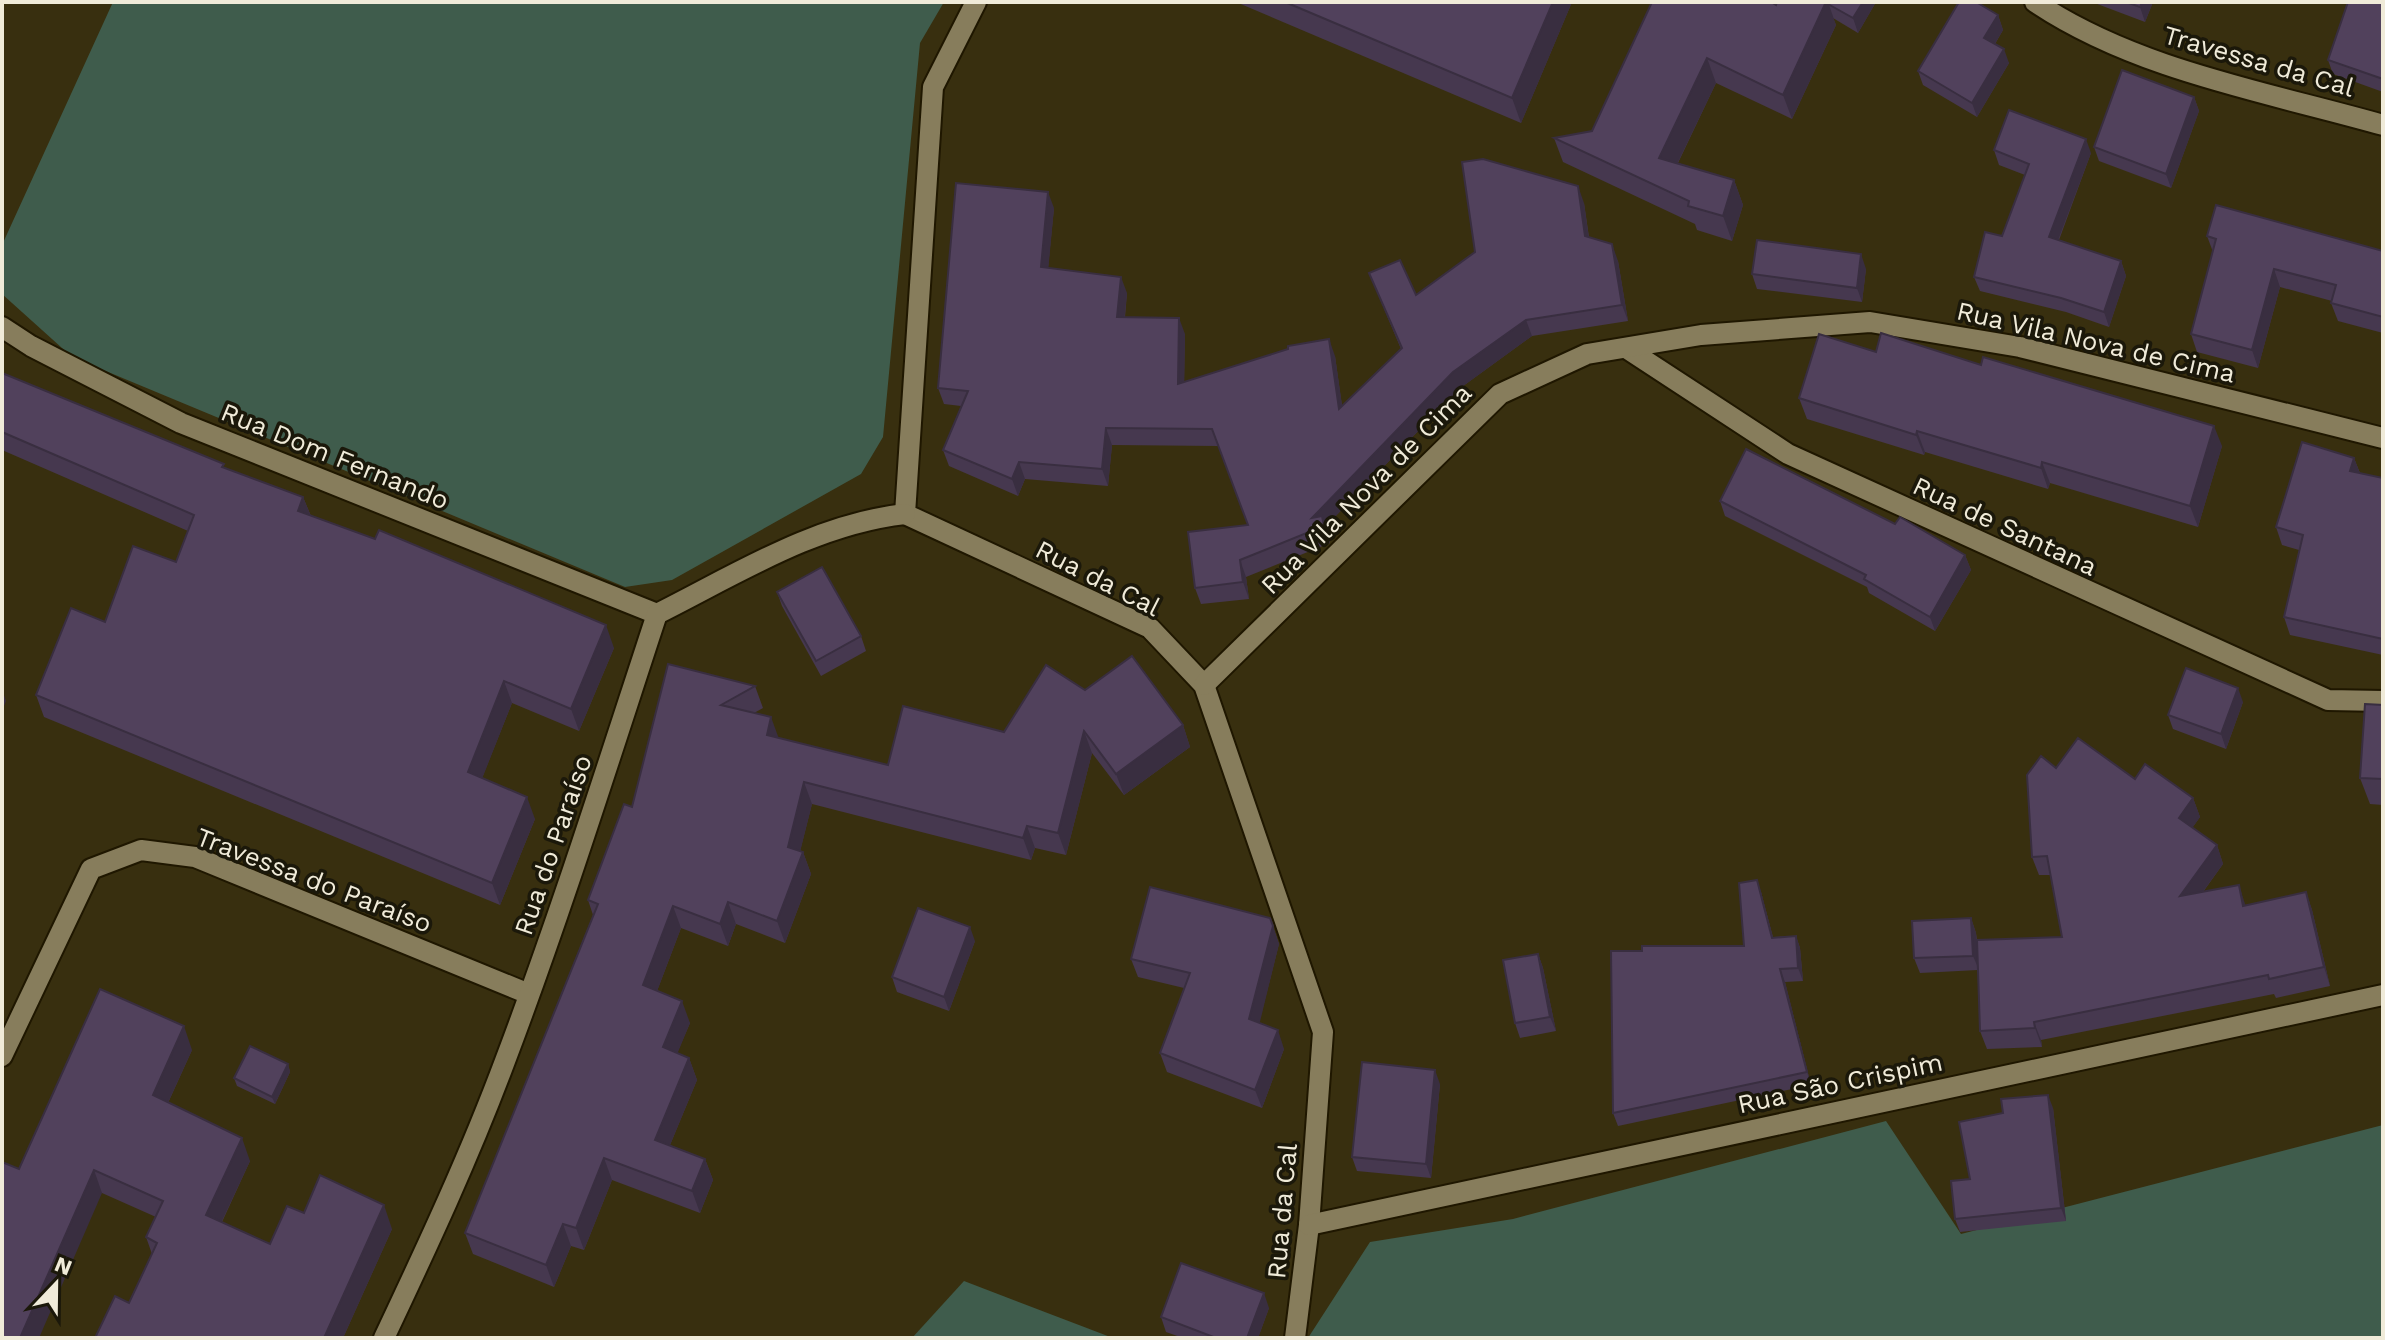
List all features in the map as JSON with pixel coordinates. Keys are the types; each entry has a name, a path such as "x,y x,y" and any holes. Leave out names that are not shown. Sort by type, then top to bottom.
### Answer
{"street":[{"path":"657,614 806,539 863,519 905,514 933,87 976,2"},
{"name":"Travessa da Cal","path":"2035,2 2067,23 2166,63 2383,125"},
{"name":"Rua Vila Nova de Cima","path":"1204,685 1500,394 1587,354 1701,335 1870,322 2020,347 2383,438"},
{"name":"Rua Dom Fernando","path":"2,327 31,346 181,423 657,614"},
{"name":"Rua de Santana","path":"1626,348 1788,454 2328,700 2383,701"},
{"name":"Rua da Cal","path":"905,514 1150,628 1204,685 1323,1032 1309,1225 1295,1338"},
{"name":"Rua do Paraíso","path":"384,1338 441,1216 529,994 579,855 657,614"},
{"name":"Travessa do Paraíso","path":"2,1056 91,869 141,850 195,857 529,994"},
{"name":"Rua São Crispim","path":"1309,1225 2383,995"}],"green space":[{"path":"113,2 944,2 920,43 883,437 861,474 672,580 625,587 72,357 2,294 2,245"},
{"path":"1886,1121 1961,1234 2383,1125 2383,1338 1308,1338 1370,1242 1513,1219"},
{"path":"964,1281 1113,1338 912,1338"}],"building":[{"path":"1285,2 1553,2 1512,98"},
{"path":"1652,2 1771,2 1776,5 1777,2 1826,2 1783,95 1707,58 1659,158 1734,180 1723,216 1688,206 1689,201 1554,138 1592,131"},
{"path":"1828,2 1863,2 1853,18"},
{"path":"1959,2 1976,2 1998,15 1984,38 2004,49 1972,103 1918,71"},
{"path":"2348,2 2383,2 2383,79 2328,60"},
{"path":"2122,70 2194,97 2166,174 2094,147"},
{"path":"2009,110 2086,139 2049,237 2121,261 2104,312 1974,277 1985,232 2002,236 2029,164 1994,150"},
{"path":"1483,159 1578,186 1585,236 1612,244 1622,305 1526,320 1453,372 1312,518 1322,516 1324,526 1240,560 1243,582 1195,588 1188,532 1248,525 1212,429 1106,428 1102,469 1019,462 1012,479 943,450 968,391 938,388 956,183 1048,192 1041,267 1121,277 1117,317 1179,318 1178,384 1288,349 1288,346 1329,339 1339,409 1402,348 1369,273 1400,260 1416,295 1475,252 1462,162"},
{"path":"2216,205 2383,251 2383,317 2331,303 2336,285 2274,269 2252,350 2191,334 2216,239 2207,236"},
{"path":"1757,240 1861,254 1857,288 1752,274"},
{"path":"1881,333 1981,365 1983,357 2214,426 2190,506 2042,462 2041,468 1917,431 1916,435 1799,398 1819,334 1876,352"},
{"path":"2,373 224,464 222,467 303,497 298,511 375,539 379,530 606,625 571,709 504,681 468,772 527,797 492,883 36,695 71,608 105,622 133,546 176,562 194,515 2,432"},
{"path":"2302,442 2354,458 2350,471 2383,478 2383,639 2284,617 2303,535 2276,527"},
{"path":"1746,449 1895,524 1900,517 1965,555 1930,617 1864,579 1866,575 1720,501"},
{"path":"822,567 861,636 816,661 777,592"},
{"path":"1132,656 1183,725 1116,774 1084,731 1058,833 1027,826 1023,838 804,782 788,847 803,852 777,921 728,902 720,924 673,906 643,985 682,1001 663,1047 689,1058 655,1140 705,1159 692,1191 604,1158 576,1228 563,1224 546,1265 465,1233 598,904 588,900 624,804 632,807 668,664 755,686 721,705 771,717 767,735 888,765 903,706 1004,732 1046,665 1085,690"},
{"path":"2186,668 2238,688 2221,734 2168,715"},
{"path":"2365,704 2383,705 2383,779 2360,778"},
{"path":"2078,738 2135,779 2145,764 2193,798 2179,818 2217,845 2180,896 2239,885 2243,906 2306,892 2324,967 2269,979 2268,975 2034,1022 2035,1028 1980,1031 1977,940 2062,937 2047,856 2032,857 2027,775 2041,756 2056,768"},
{"path":"1757,880 1772,938 1796,936 1798,968 1780,969 1807,1072 1613,1113 1611,951 1642,951 1642,946 1744,946 1739,883"},
{"path":"1150,887 1270,918 1273,926 1249,1019 1278,1030 1255,1090 1160,1053 1190,973 1131,959"},
{"path":"918,908 970,927 944,997 892,977"},
{"path":"1971,918 1973,956 1914,958 1912,921"},
{"path":"1538,954 1550,1017 1515,1023 1503,960"},
{"path":"100,989 184,1026 153,1095 242,1138 206,1215 270,1244 287,1206 304,1213 320,1175 384,1205 324,1338 95,1338 115,1296 129,1303 157,1243 146,1237 163,1201 94,1170 20,1338 2,1338 2,1162 19,1169"},
{"path":"250,1046 288,1064 272,1097 234,1078"},
{"path":"1362,1062 1435,1070 1426,1164 1352,1157"},
{"path":"2048,1095 2061,1208 1955,1219 1951,1181 1970,1179 1959,1122 2003,1113 2001,1099"},
{"path":"1181,1263 1264,1293 1247,1338 1216,1338 1161,1317"}]}
